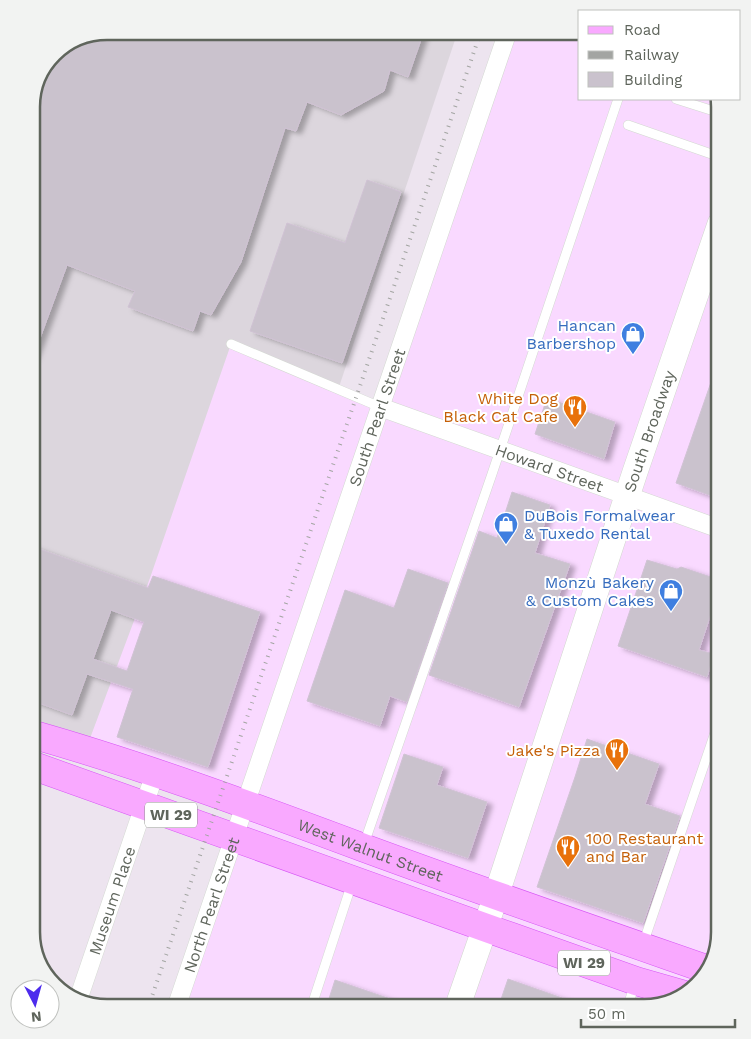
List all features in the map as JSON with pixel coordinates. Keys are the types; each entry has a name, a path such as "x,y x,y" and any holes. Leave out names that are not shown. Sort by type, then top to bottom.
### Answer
{"main road":[{"name":"West Walnut Street","path":"40,736 86,749 246,804 496,896 701,967"},
{"name":"WI 29","path":"40,768 234,836 485,928 636,981 674,992"}],"street":[{"name":"South Pearl Street","path":"246,804 505,40"},
{"name":"South Broadway","path":"461,999 627,495 711,250"},
{"name":"Howard Street","path":"380,407 711,526"},
{"name":"Museum Place","path":"80,993 156,773"},
{"name":"North Pearl Street","path":"179,999 246,804"}],"lane":[{"path":"363,848 618,100"},
{"path":"679,100 711,110"},
{"path":"628,125 711,154"},
{"path":"231,344 380,407"},
{"path":"642,947 711,744"},
{"path":"314,999 353,880"},
{"path":"630,999 636,981"}],"shaded area":[{"path":"455,40 338,390 231,344 150,578 86,749 40,736 40,103 47,77 63,57 81,45 94,41"},
{"path":"505,40 578,40 578,100 710,100 711,932 706,958 697,973 685,985 670,994 644,999 179,999 245,804 86,749 231,344 380,407"}],"building":[{"path":"421,40 408,77 390,70 384,91 341,115 307,102 296,131 285,128 241,262 211,315 200,311 193,331 128,307 135,291 67,265 40,338 40,103 47,77 63,57 81,45 94,41"},
{"path":"367,180 401,192 342,363 250,331 287,223 345,243"},
{"path":"711,382 711,496 676,483"},
{"name":"White Dog Black Cat Cafe","path":"547,398 615,422 604,459 535,434"},
{"path":"512,492 550,505 535,553 570,564 519,707 429,675 479,531 497,538"},
{"path":"40,549 148,588 153,576 260,612 208,767 117,737 133,689 87,674 72,715 40,703","holes":["111,610 144,622 127,671 93,659"]},
{"path":"647,560 677,569 681,567 711,577 711,613 699,650 711,653 711,664 707,677 618,646"},
{"path":"408,569 448,583 407,702 390,696 380,726 307,701 345,590 394,608"},
{"path":"587,739 659,764 645,804 680,816 643,923 537,887"},
{"path":"404,754 443,767 437,785 487,802 468,858 379,828"},
{"path":"508,979 565,999 501,999"},
{"path":"335,980 390,999 329,999"}],"railway":[{"path":"151,999 478,40"}],"place":[{"name":"Hancan Barbershop","path":"633,355"},
{"name":"White Dog Black Cat Cafe","path":"575,428"},
{"name":"DuBois Formalwear & Tuxedo Rental","path":"506,545"},
{"name":"Monzù Bakery & Custom Cakes","path":"671,612"},
{"name":"Jake's Pizza","path":"617,771"},
{"name":"100 Restaurant and Bar","path":"568,868"}]}
